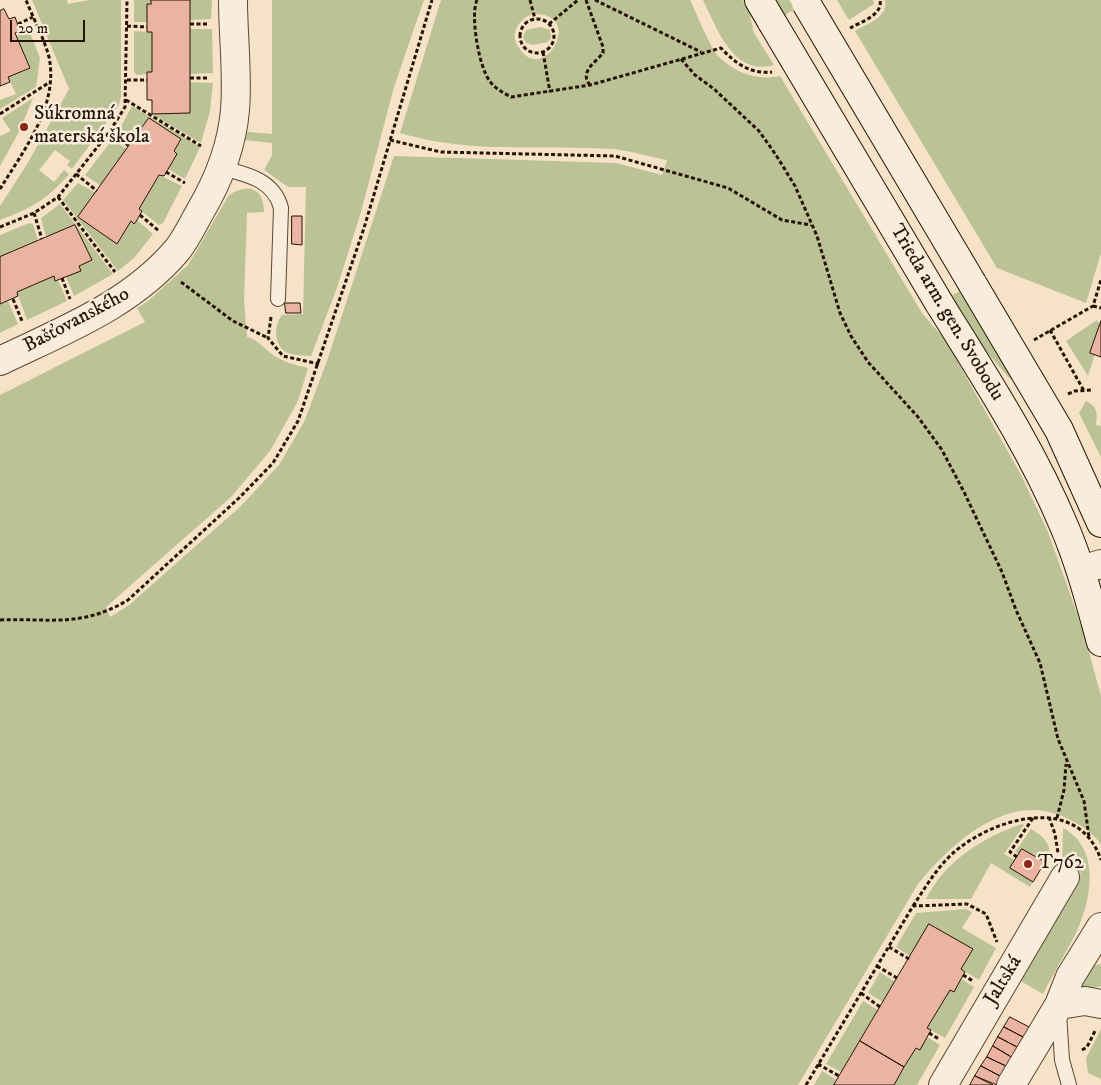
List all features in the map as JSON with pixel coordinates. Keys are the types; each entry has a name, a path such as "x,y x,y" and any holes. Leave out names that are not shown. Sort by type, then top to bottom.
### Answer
{"street":[{"name":"Bašťovanského","path":"0,361 88,320 121,300 159,269 179,247 206,201 212,159 232,131 235,109 233,0"},
{"name":"Trieda arm. gen. Svobodu","path":"805,1 1059,430 1091,478 1101,523"},
{"name":"Trieda arm. gen. Svobodu","path":"766,11 939,303 1027,447 1064,525 1091,567 1101,642"},
{"name":"Jaltská","path":"943,1085 1065,877"},
{"path":"1011,1085 1086,1002 1063,991 1090,957 1101,928"}],"lane":[{"path":"212,159 249,175 276,194 280,208 278,299"},
{"path":"1069,1085 1059,1039 1086,1002"}],"path":[{"path":"0,189 44,113 50,82 48,56 26,0"},
{"path":"0,227 34,212 58,197 110,131 125,107 128,80 127,0"},
{"path":"0,620 74,620 107,612 128,600 240,498 273,463 298,422 320,364 364,228 432,0"},
{"path":"476,0 474,11 475,31 488,79 493,86 511,97 590,85 721,48"},
{"path":"530,0 535,19"},
{"path":"549,24 578,0"},
{"path":"586,0 603,47 603,53 590,66 586,74 586,81 590,85"},
{"path":"595,0 702,52"},
{"path":"18,24 32,17"},
{"path":"535,19 549,24 554,34 553,41 543,52 528,51 520,39 520,31 524,24 535,19"},
{"path":"190,24 216,24"},
{"path":"127,26 147,26"},
{"path":"543,52 550,92"},
{"path":"681,59 695,75 714,89 759,131 795,186 811,226 840,313 851,336 868,362 918,417 942,450 998,563 1016,610 1040,663 1058,739 1066,763 1084,801 1089,837"},
{"path":"190,78 213,78"},
{"path":"128,80 147,80"},
{"path":"0,114 50,82"},
{"path":"126,100 200,145"},
{"path":"110,131 129,146"},
{"path":"207,139 212,159"},
{"path":"390,140 441,152 616,156 728,188 782,220 811,226"},
{"path":"166,172 186,183 183,192"},
{"path":"76,174 97,191"},
{"path":"58,197 115,273"},
{"path":"34,212 42,239"},
{"path":"140,216 161,232"},
{"path":"156,239 165,224"},
{"path":"159,269 186,284 233,321 268,338 283,356 320,364"},
{"path":"62,278 68,294"},
{"path":"1093,306 1101,280"},
{"path":"13,299 24,326"},
{"path":"268,338 270,320 278,299"},
{"path":"1031,341 1093,306 1101,308"},
{"path":"1050,330 1084,391"},
{"path":"1062,397 1075,391 1092,390"},
{"path":"1057,818 1064,790 1066,763"},
{"path":"1017,856 1010,852 1033,817"},
{"path":"806,1085 930,879 952,854 968,842 1003,824 1033,817 1057,818 1068,822 1089,837 1097,848 1101,860"},
{"path":"913,906 967,904 986,914 997,945"},
{"path":"889,947 909,959"},
{"path":"877,966 897,978"},
{"path":"861,993 880,1007"},
{"path":"818,1064 839,1076"}],"green space":[{"path":"32,0 67,0 68,4 89,0 121,0 121,97 119,105 72,169 67,165 70,161 55,150 39,170 54,182 64,170 69,174 61,183 38,202 0,220 0,206 26,166 69,89"},
{"path":"134,0 151,0 147,22 134,22"},
{"path":"190,0 212,0 211,19 190,20"},
{"path":"272,0 424,0 394,87 361,212 337,288 311,356 286,352 280,346 276,337 278,323 282,315 303,314 306,187 288,187 264,170 272,155 272,143 244,140 244,133 248,132 272,134"},
{"path":"441,0 690,0 712,47 726,63 739,71 755,76 780,76 922,313 946,341 1020,473 1048,532 1083,630 1101,696 1101,845 1088,831 1072,821 1050,812 1028,810 1007,814 986,823 967,836 949,851 918,884 798,1085 0,1085 0,395 145,322 137,308 148,301 188,265 229,195 242,189 258,192 264,212 247,213 244,300 247,337 258,342 281,360 308,368 298,401 270,451 231,497 106,607 110,617 129,605 241,506 279,465 304,422 327,361 394,156 616,163 662,175 667,160 614,149 452,144 400,133","holes":["532,14 548,16 557,24 559,34 556,44 549,54 539,59 529,58 516,43 516,28"]},
{"path":"703,0 743,0 749,11 754,33 774,65 760,67 748,64 737,57 728,48"},
{"path":"776,0 789,0 795,9 785,15"},
{"path":"837,0 873,0 874,4 849,20"},
{"path":"885,0 1101,0 1101,253 1086,303 997,268 855,31 871,23 884,11"},
{"path":"540,27 550,30 551,38 548,42 533,45 526,43 523,37 526,30"},
{"path":"190,29 212,29 213,73 190,74"},
{"path":"29,30 40,58 36,87 0,109 0,100 16,94 8,77 30,68 16,36"},
{"path":"134,31 152,32 152,72 147,74 137,75 134,72"},
{"path":"190,82 213,83 210,111 201,143 152,114 190,113"},
{"path":"33,98 20,130 0,166 0,136 11,131 2,118"},
{"path":"132,106 200,147 185,179 168,169 177,154 174,151 181,139 149,118 133,141 118,132"},
{"path":"112,140 127,149 101,186 85,175"},
{"path":"159,175 182,186 163,223 159,225 139,209"},
{"path":"78,183 96,193 78,217 117,244 131,221 134,224 137,220 153,234 134,258 118,271 63,200"},
{"path":"60,204 113,274 74,296 66,277 79,266 92,260 75,225 46,237 41,218"},
{"path":"29,223 33,224 38,240 0,257 0,235"},
{"path":"54,276 55,281 58,280 67,301 27,320 17,292"},
{"path":"960,291 1012,378 1010,379 979,343 951,296"},
{"path":"8,301 18,324 0,333 0,304"},
{"path":"1097,320 1100,325 1090,353 1095,354 1088,376 1066,341"},
{"path":"1086,401 1095,408 1097,413 1096,425 1101,426 1101,457 1079,413"},
{"path":"1024,825 1004,854 1015,860 1011,868 1033,882 1030,887 991,863 971,899 926,899 944,873 966,852 1007,829"},
{"path":"1063,828 1075,837 1083,848 1088,862 1089,892 1080,924 1043,994 1019,980 1081,873 1062,863"},
{"path":"1031,829 1042,836 1048,844 1050,854 1048,867 1043,866 1045,862 1022,849 1019,854 1015,852"},
{"path":"966,909 972,912 962,928 996,948 979,980 961,969 973,949 929,925 910,956 896,947 916,913"},
{"path":"1101,964 1101,986 1073,993 1092,966"},
{"path":"880,972 895,982 883,1002 868,993"},
{"path":"961,979 974,987 945,1038 927,1028 950,990 954,991"},
{"path":"863,1001 878,1010 841,1072 826,1064"},
{"path":"1101,1029 1101,1079 1088,1073 1086,1058"},
{"path":"927,1037 940,1045 917,1085 894,1085 916,1048 920,1050"},
{"path":"822,1071 837,1080 834,1085 814,1085"}],"building":[{"path":"151,0 190,0 190,113 152,114 152,100 147,100 147,72 152,72 152,32 147,32 147,4 151,4"},
{"path":"4,9 9,19 15,17 20,31 15,33 30,68 8,77 10,82 0,86 0,11"},
{"path":"149,118 181,139 174,151 177,154 164,176 159,175 139,209 142,211 137,220 134,224 131,221 117,244 78,217"},
{"path":"292,216 302,216 302,245 292,244"},
{"path":"75,225 92,260 79,266 81,271 55,281 54,276 17,292 18,296 0,304 0,257"},
{"path":"285,303 300,303 301,313 286,313"},
{"path":"1101,321 1101,357 1090,353"},
{"name":"T762","path":"1022,849 1045,862 1033,882 1010,868"},
{"path":"929,924 973,949 961,969 965,972 954,992 950,990 927,1028 931,1030 920,1050 916,1048 904,1067 860,1041"},
{"path":"1010,1017 1031,1028 1025,1038 1004,1027"},
{"path":"1004,1027 1025,1038 1019,1048 998,1037"},
{"path":"998,1037 1019,1048 1013,1058 993,1046"},
{"path":"860,1041 904,1067 894,1085 834,1085"},
{"path":"993,1046 1013,1058 1008,1067 987,1057"},
{"path":"987,1057 1008,1067 1002,1077 981,1066"},
{"path":"981,1066 1002,1077 997,1085 975,1076"},
{"path":"975,1076 993,1085 970,1085"}],"place":[{"name":"Súkromná materská škola","path":"24,127"},
{"name":"T762","path":"1028,864"}]}
